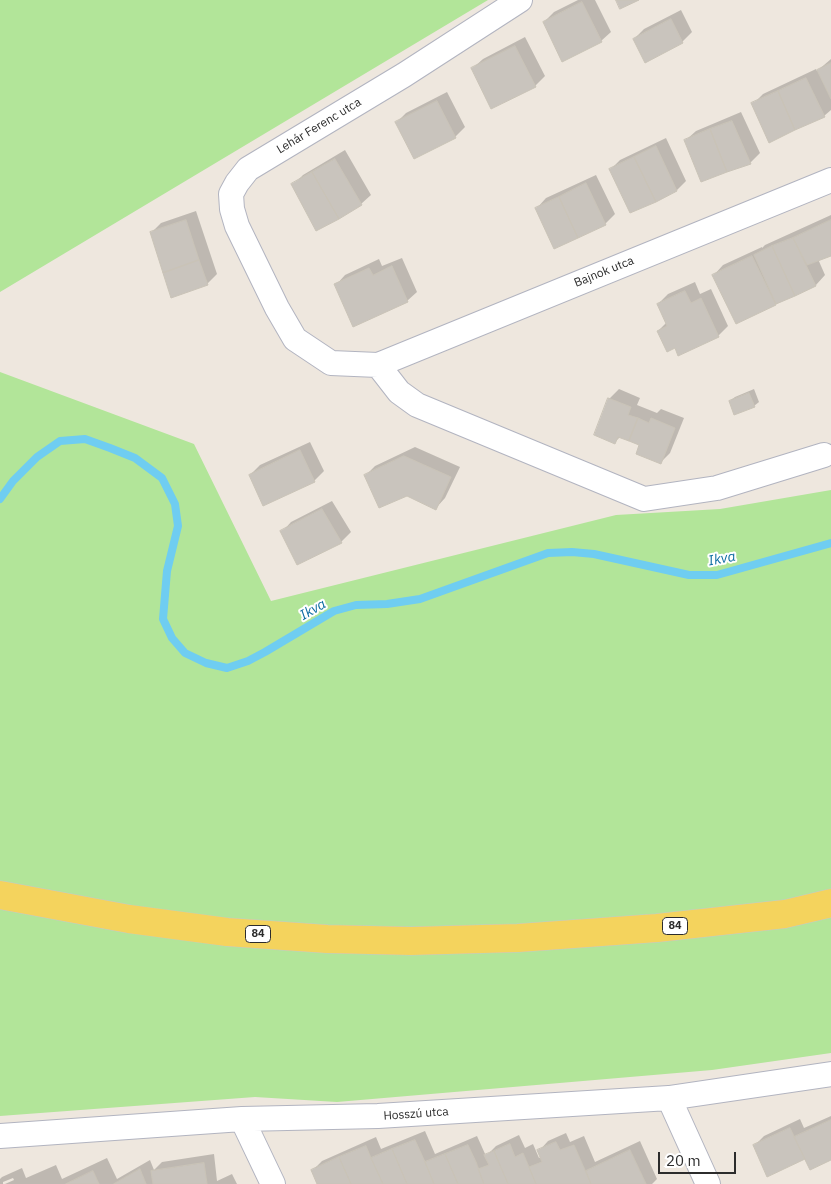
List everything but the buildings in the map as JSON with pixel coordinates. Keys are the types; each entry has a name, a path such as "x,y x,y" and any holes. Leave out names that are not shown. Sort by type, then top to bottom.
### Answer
{"main road":[{"name":"84","path":"0,895 129,919 227,932 327,939 411,941 518,938 657,928 785,914 831,903"}],"street":[{"name":"Lehár Ferenc utca","path":"277,308 237,226 232,209 231,194 248,169 404,75 520,0"},
{"name":"Bajnok utca","path":"277,308 295,339 331,362 378,364 831,180"},
{"path":"378,364 399,392 417,405 644,499 717,488 824,455"},
{"name":"Hosszú utca","path":"0,1136 242,1119 378,1116 669,1098 831,1074"},
{"path":"669,1098 708,1184"},
{"path":"242,1119 274,1184"}],"green space":[{"path":"0,0 488,0 0,292"},
{"path":"0,372 194,444 271,601 616,515 720,509 831,490 831,1053 712,1070 337,1102 255,1097 0,1116"}],"waterway":[{"name":"Ikva","path":"0,499 13,481 37,457 60,441 85,439 110,448 135,458 162,478 175,504 178,526 167,571 163,619 172,638 185,653 206,663 227,668 248,661 265,652 334,611 356,605 387,604 420,599 548,553 572,552 594,554 689,575 717,575 831,543"}]}
